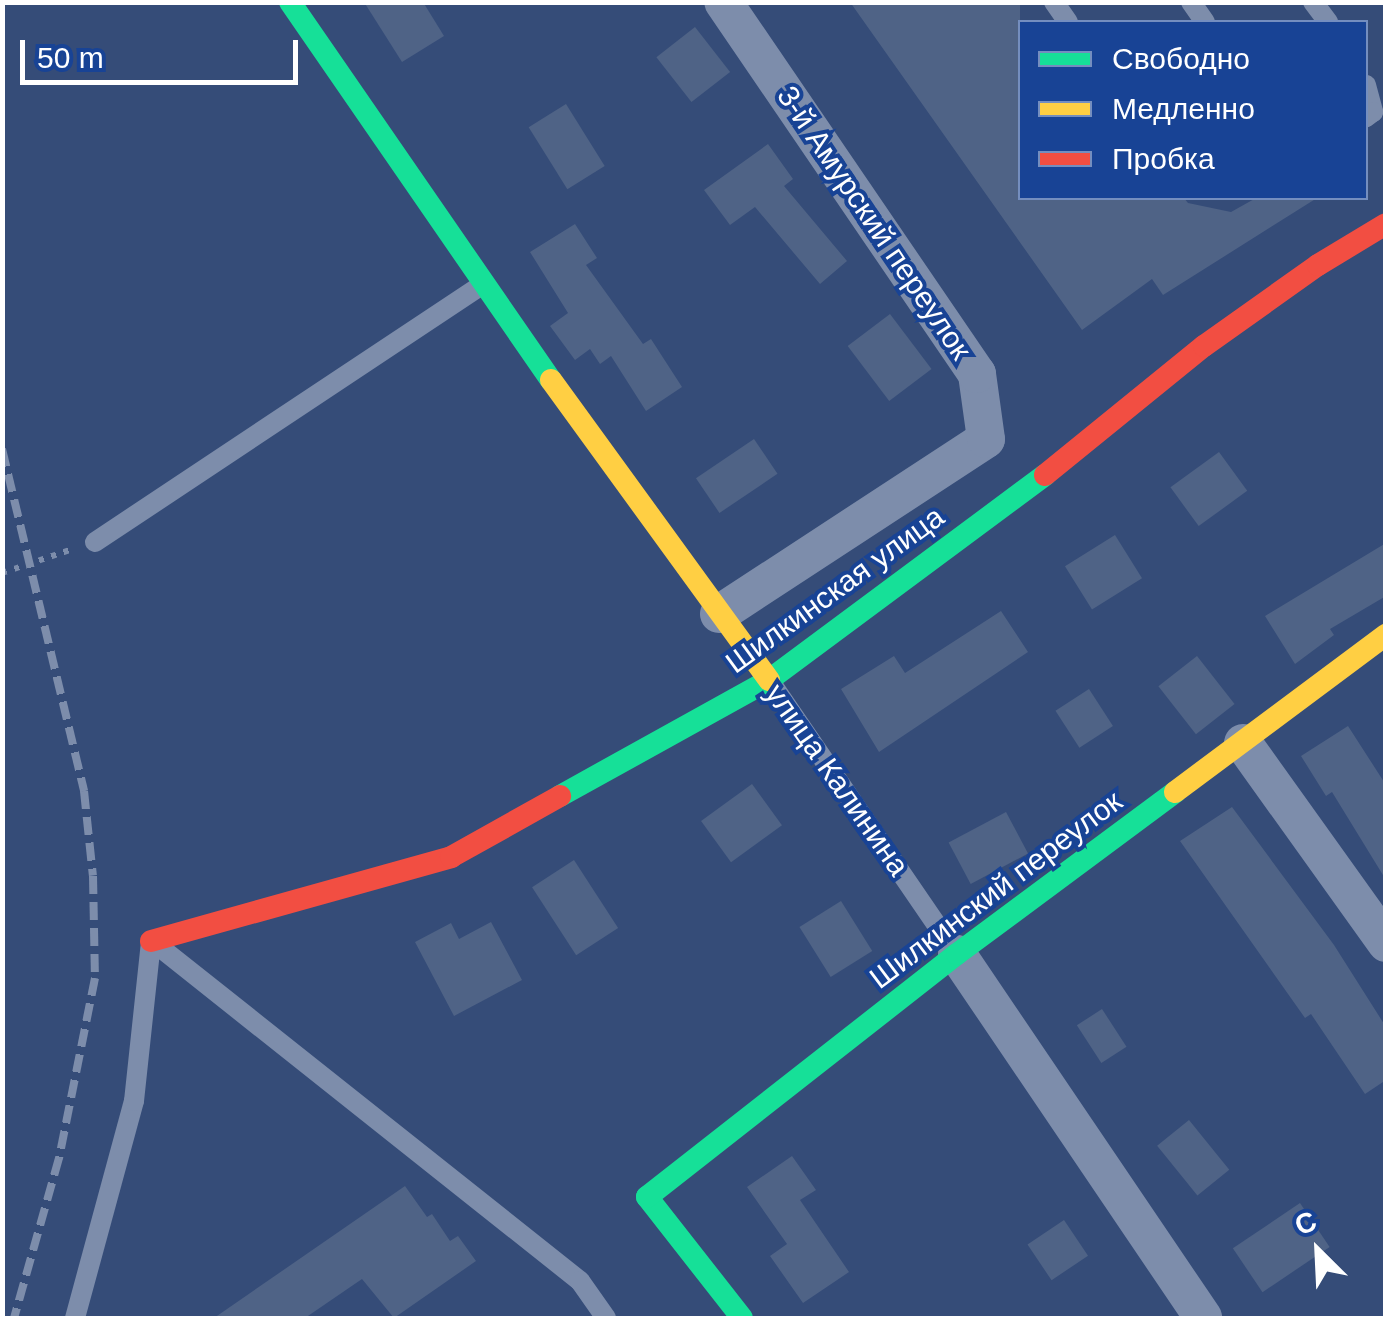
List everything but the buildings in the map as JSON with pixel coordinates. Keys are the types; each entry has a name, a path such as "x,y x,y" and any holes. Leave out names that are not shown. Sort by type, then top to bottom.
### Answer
{"street":[{"name":"улица Калинина","path":"290,2 482,285 768,680"},
{"name":"3-й Амурский переулок","path":"719,614 986,439 977,374 723,2"},
{"name":"Шилкинская улица","path":"151,941 450,857 768,680 1086,444 1204,346 1386,224"},
{"name":"Шилкинский переулок","path":"742,1318 646,1197 957,954 1386,635"},
{"path":"1243,742 1386,943"},
{"name":"улица Калинина","path":"957,954 1203,1318"}],"lane":[{"path":"1368,93 1373,112 1368,116"},
{"path":"96,542 482,285"},
{"name":"улица Калинина","path":"768,680 957,954"},
{"path":"75,1318 134,1101 151,941"},
{"path":"151,941 580,1281 606,1318"}],"path":[{"path":"2,572 96,542"}],"railway":[{"path":"2,449 84,791 93,876 95,978 59,1158 14,1318"}],"traffic: fast":[{"path":"290,2 551,380"},
{"path":"560,796 769,680 1045,475"},
{"path":"742,1318 647,1197 957,954 1175,792"}],"traffic: slow":[{"path":"551,380 769,680"},
{"path":"1175,792 1386,635"}],"traffic: jam":[{"path":"1045,475 1204,346 1318,265 1386,224"},
{"path":"151,941 451,857 560,796"}]}
